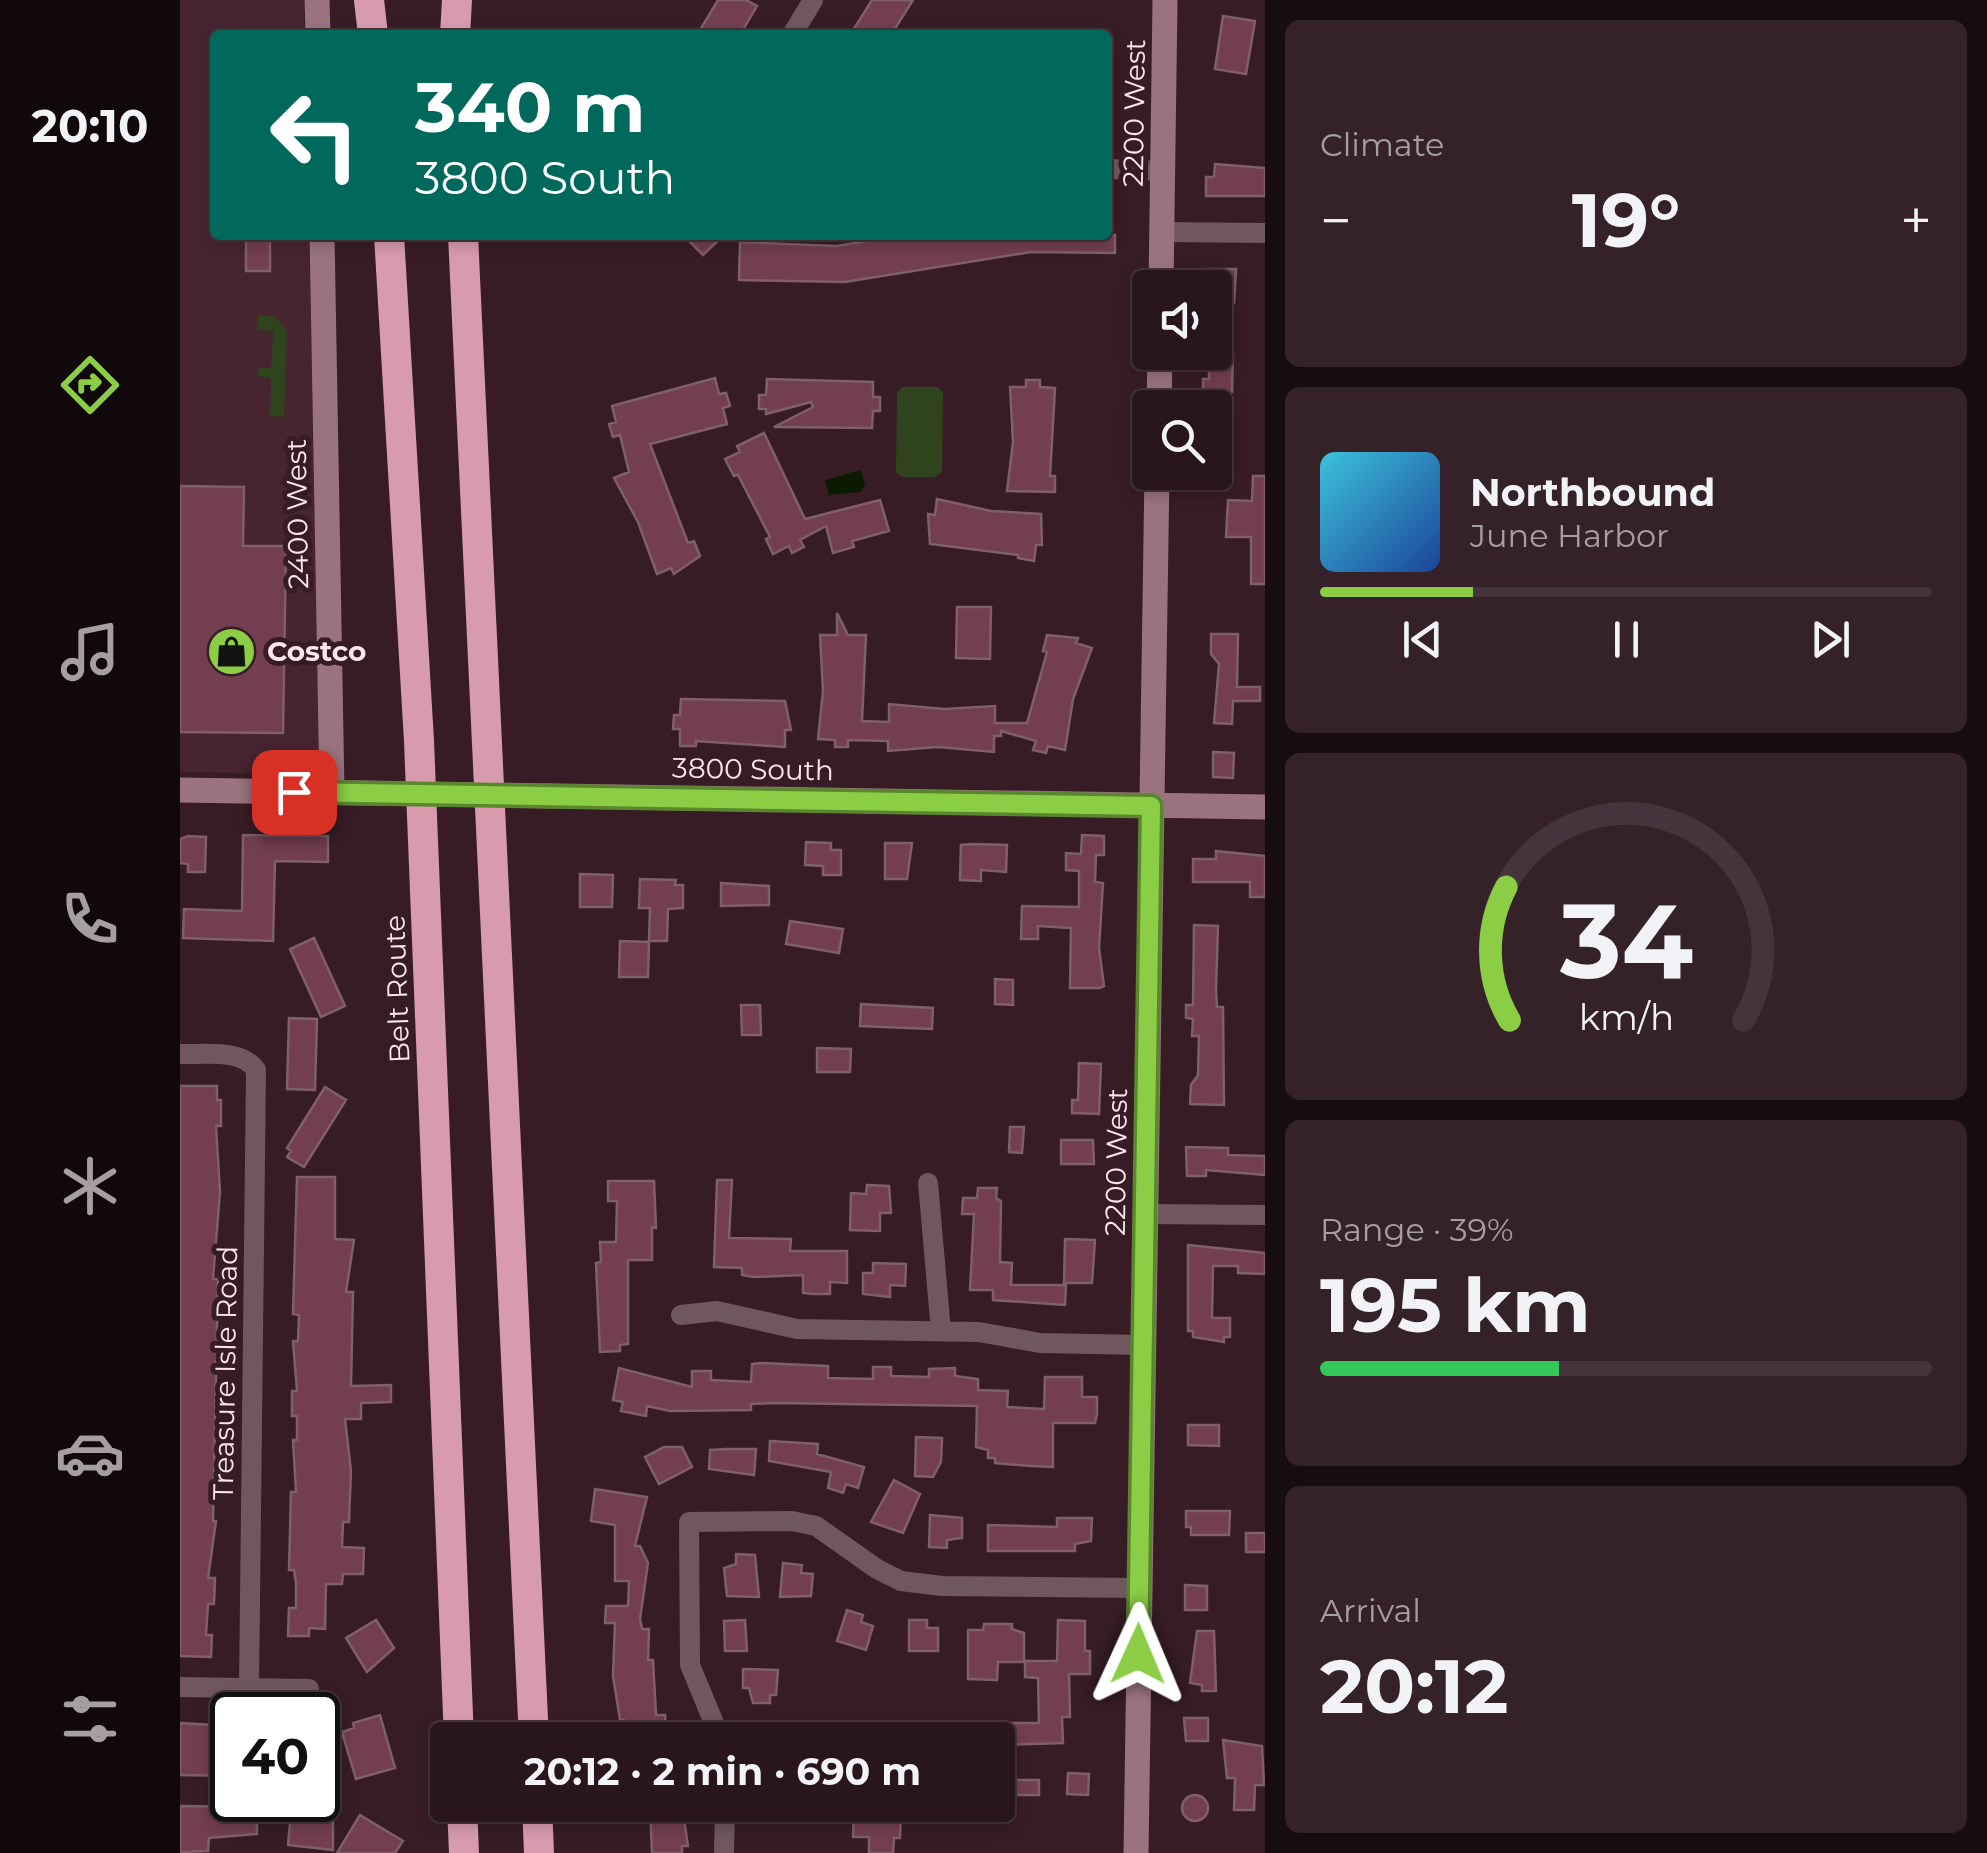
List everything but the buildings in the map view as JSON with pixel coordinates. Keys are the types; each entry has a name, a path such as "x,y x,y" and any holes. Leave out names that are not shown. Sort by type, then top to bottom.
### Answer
{"highway":[{"path":"372,0 375,30"},
{"path":"454,30 455,0"},
{"name":"Belt Route","path":"389,240 419,741 458,1722"},
{"path":"463,240 533,1722"},
{"path":"463,1822 464,1853"},
{"path":"538,1822 539,1853"}],"street":[{"path":"317,0 318,30"},
{"path":"795,30 813,0"},
{"name":"2200 West","path":"1161,270 1165,0"},
{"path":"1112,169 1163,171"},
{"path":"1162,232 1264,234"},
{"name":"2400 West","path":"322,240 332,792"},
{"name":"2200 West","path":"1136,1853 1157,490"},
{"name":"3800 South","path":"180,790 1264,808"},
{"name":"Treasure Isle Road","path":"180,1054 250,1061 257,1082 249,1688"},
{"path":"928,1183 941,1331"},
{"path":"1146,1214 1264,1215"},
{"path":"681,1316 717,1312 816,1330 980,1332 1040,1343 1144,1345"},
{"path":"714,1722 690,1664 688,1522 792,1520 816,1526 901,1581 942,1586 1138,1588"},
{"path":"180,1688 309,1689"},
{"path":"724,1853 725,1822"}],"shaded area":[{"path":"180,0 304,0 304,30 210,30 210,240 309,240 319,752 311,767 295,774 180,772"},
{"path":"258,315 275,316 287,331 284,417 270,416 271,379 257,376 259,368 271,368 273,331 257,330"},
{"path":"903,387 937,387 943,392 942,472 935,477 902,477 896,472 897,392"},
{"path":"861,470 865,485 861,492 829,495 825,480"}],"place":[{"name":"Costco","path":"232,651"}],"route":[{"path":"294,792 1151,806 1138,1654"}]}
